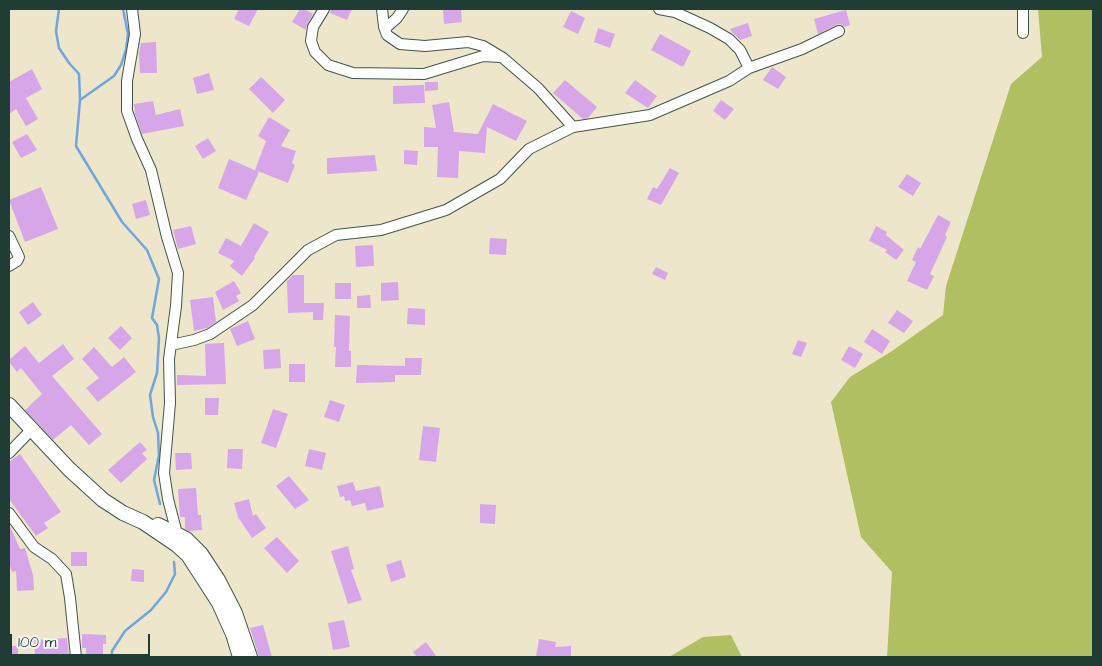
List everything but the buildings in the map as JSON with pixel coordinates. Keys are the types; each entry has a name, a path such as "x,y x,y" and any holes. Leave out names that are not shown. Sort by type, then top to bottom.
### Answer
{"street":[{"path":"132,9 135,34 127,81 128,111 137,139 151,170 167,237 178,273 169,359 170,403 164,473 168,499 178,534"},
{"path":"324,9 313,27 311,41 315,52 328,65 353,73 424,74 482,56 503,58"},
{"path":"382,9 387,35 400,44 425,46 468,42 482,46 503,58 538,88 573,127"},
{"path":"384,26 397,18 403,9"},
{"path":"659,9 676,12 729,40 740,50 750,68"},
{"path":"1023,9 1023,33"},
{"path":"171,345 210,334 253,305 308,250 336,235 381,230 446,210 500,179 529,149 573,127 650,115 729,81 750,68 802,49 839,31"},
{"path":"9,236 19,257 17,261 9,266"},
{"path":"9,405 31,430 103,500 123,513 143,522 177,545 188,555 219,603 233,634 240,657"},
{"path":"9,453 31,430"},
{"path":"9,513 34,547 52,559 66,574 76,657"},
{"path":"143,522 164,527 178,534 201,554 218,580 235,613 250,657"}],"green space":[{"path":"1038,9 1093,9 1093,657 887,657 892,572 861,537 831,402 850,377 892,351 943,315 946,286 1011,84 1042,57"},
{"path":"731,635 742,657 669,657 703,637"}],"waterway":[{"path":"59,9 56,31 59,48 79,74 80,100 76,146 122,222 147,250 159,279 152,318 157,325 159,338 157,373 150,395 153,417 158,433 159,455 154,480 160,504"},
{"path":"80,100 114,76 121,65 126,50 128,34 123,9"},
{"path":"112,657 112,651 125,631 151,610 166,592 175,574 174,562"}]}
